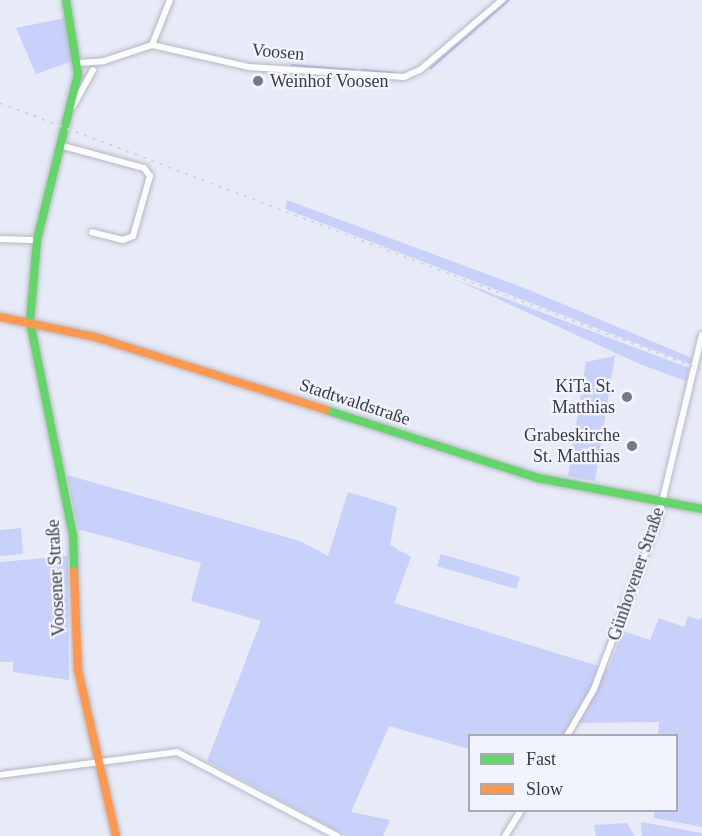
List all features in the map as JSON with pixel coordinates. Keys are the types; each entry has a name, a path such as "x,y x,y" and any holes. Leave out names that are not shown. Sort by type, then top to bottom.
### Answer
{"street":[{"path":"30,322 37,240 73,106 78,74 66,0"},
{"path":"78,63 104,61 152,45 170,0"},
{"name":"Voosen","path":"152,45 249,67 404,77 420,70 502,0"},
{"path":"73,106 93,70 104,61"},
{"path":"78,74 93,70"},
{"path":"63,146 144,168 150,176 133,236 123,240 92,232"},
{"path":"0,239 37,240"},
{"name":"Stadtwaldstraße","path":"0,317 30,322 270,391 515,471 702,509"},
{"name":"Voosener Straße","path":"30,322 73,535 78,670 101,762 116,836"},
{"name":"Günhovener Straße","path":"568,734 594,689 661,502 702,335"},
{"path":"0,775 177,752 337,836"},
{"path":"505,836 520,812"}],"shaded area":[{"path":"65,18 73,61 36,74 16,28"},
{"path":"287,200 527,289 692,358 690,364 285,209"},
{"path":"454,279 689,368 686,381 642,365"},
{"path":"615,356 595,481 568,476 586,362"},
{"path":"67,475 300,541 328,556 348,492 397,507 390,545 411,557 394,603 608,669 623,631 650,640 659,618 684,627 688,616 700,620 702,616 702,827 654,818 654,812 678,812 678,734 658,734 659,722 571,723 564,734 468,734 468,749 389,726 351,812 390,820 383,836 346,836 207,761 261,621 191,601 201,563 78,529"},
{"path":"21,528 23,554 0,556 0,530"},
{"path":"441,554 520,577 516,589 437,566"},
{"path":"68,556 69,680 13,672 13,662 0,662 0,562"},
{"path":"641,822 702,833 702,836 642,836"},
{"path":"627,823 635,836 596,836 594,825"}],"waterway":[{"path":"431,68 509,0"},
{"path":"292,65 355,70"},
{"path":"362,70 394,73"}],"railway":[{"path":"0,103 702,370"}],"traffic: fast":[{"path":"66,0 78,74 37,240 30,322 73,535 74,571"},
{"path":"326,410 538,478 702,509"}],"traffic: slow":[{"path":"0,317 95,337 326,410"},
{"path":"74,571 78,670 116,836"}],"place":[{"name":"Weinhof Voosen","path":"258,81"},
{"name":"KiTa St. Matthias","path":"627,397"},
{"name":"Grabeskirche St. Matthias","path":"632,446"}]}
